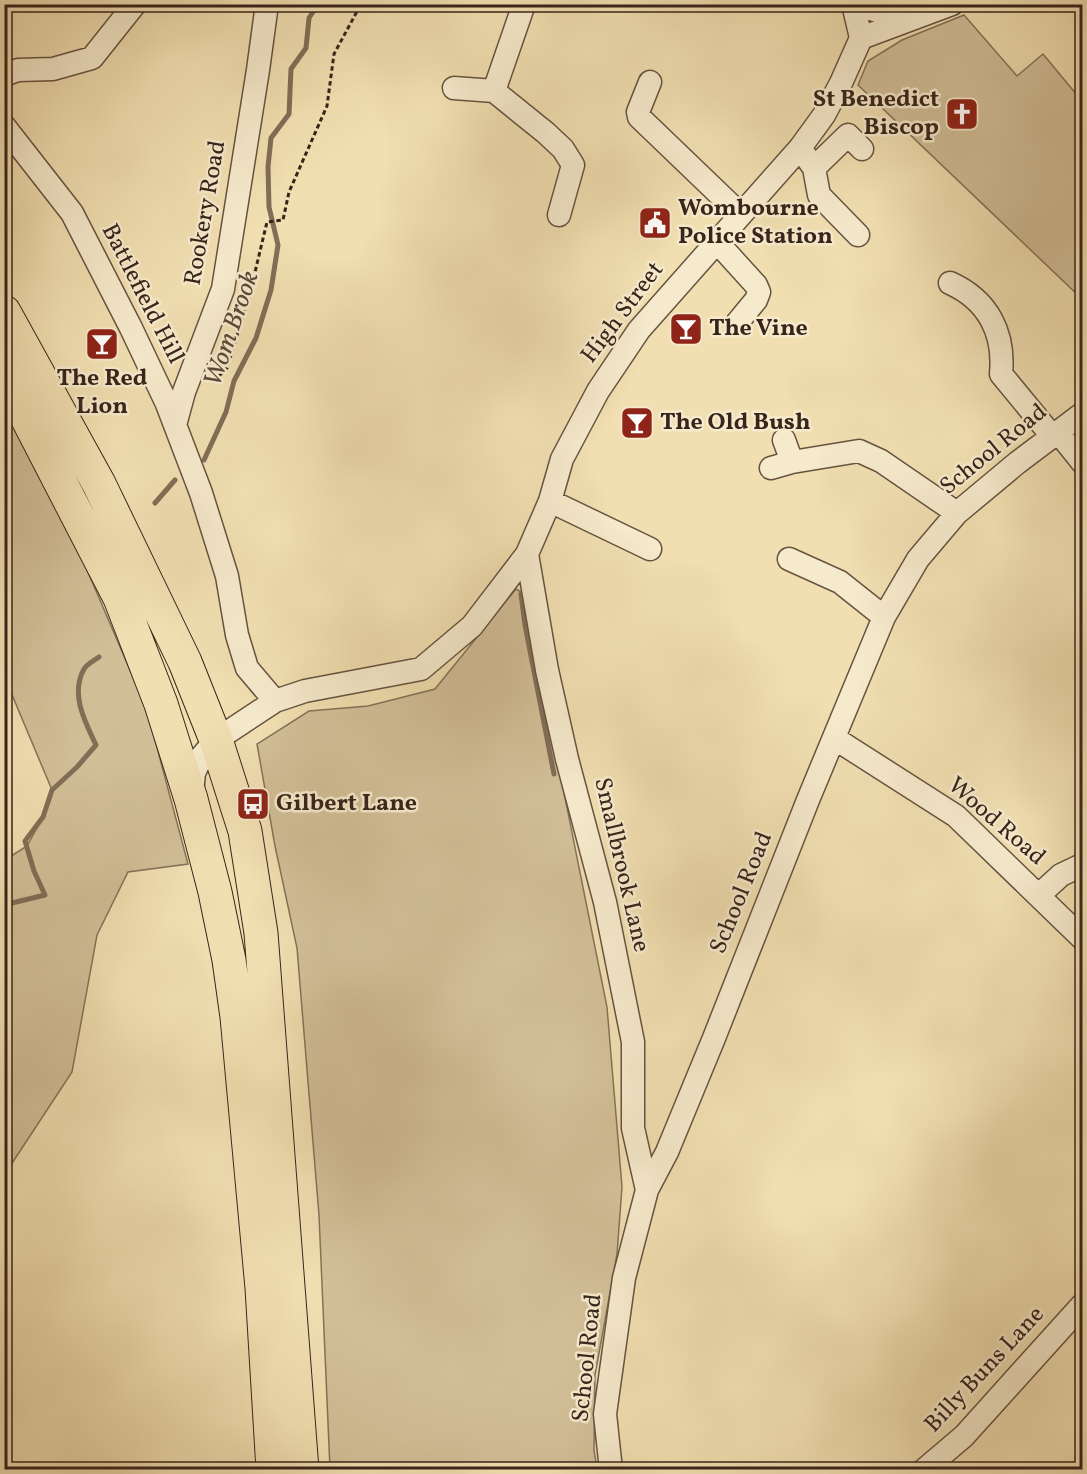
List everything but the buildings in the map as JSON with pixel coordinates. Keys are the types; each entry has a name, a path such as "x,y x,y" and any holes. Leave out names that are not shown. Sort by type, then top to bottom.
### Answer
{"highway":[{"path":"4,312 99,484 185,662 216,740 245,831 261,933 302,1470"},
{"path":"4,373 120,598 161,704 191,799 227,948 237,1017 262,1288 273,1470"}],"street":[{"path":"4,75 18,70 53,69 92,58 135,4"},
{"name":"Rookery Road","path":"175,425 184,392 223,289 267,4"},
{"path":"494,91 524,4"},
{"path":"853,4 861,38 943,9"},
{"path":"865,4 867,7 892,17 943,9"},
{"name":"High Street","path":"527,554 550,501 562,459 598,391 639,330 800,148 824,115 861,38"},
{"path":"650,82 639,117 740,214"},
{"path":"454,88 494,91 564,149 573,165 559,215"},
{"name":"Battlefield Hill","path":"4,126 72,213 131,328 175,425 201,493 227,576 237,635 247,668 275,701"},
{"path":"814,168 848,135 862,149"},
{"path":"800,148 814,168 819,195 858,235"},
{"path":"716,241 756,285 759,292 756,300 737,324"},
{"path":"950,283 965,290 989,314 998,336 1003,358 1001,374 1083,462"},
{"name":"School Road","path":"611,1470 605,1414 624,1278 647,1190 667,1152 884,617 918,560 957,513 1083,414"},
{"path":"784,440 782,465 859,451 881,461 957,513"},
{"path":"550,501 650,549"},
{"path":"191,799 194,773 202,756 216,740 275,701 305,691 421,669 471,626 527,554"},
{"name":"Smallbrook Lane","path":"527,554 547,670 567,759 605,902 633,1042 633,1128 647,1190"},
{"path":"789,559 840,582 884,617"},
{"name":"Wood Road","path":"834,738 956,816 1083,938"},
{"path":"1039,895 1061,875 1083,865"},
{"name":"Billy Buns Lane","path":"924,1470 964,1436 1083,1305"}],"path":[{"path":"213,366 220,375 227,368 250,293 267,222 283,220 290,192 327,106 334,54 361,4"}],"shaded area":[{"path":"964,15 1017,76 1043,54 1082,101 1082,299 858,85 868,61 902,40"},
{"path":"5,401 58,502 147,710 188,864 128,872 97,935 72,1072 5,1174 5,860 27,846 43,817 52,790 5,678"},
{"path":"516,589 530,597 533,638 607,1007 622,1187 617,1254 595,1375 594,1450 597,1469 330,1469 319,1215 297,948 275,846 257,744 309,711 368,706 435,689"}],"waterway":[{"name":"Wom Brook","path":"204,460 226,412 234,381 256,338 271,290 278,245 269,207 268,167 271,138 289,114 291,69 306,48 309,18 318,4"},
{"name":"Wom Brook","path":"155,503 175,480"},
{"path":"521,594 554,774"},
{"name":"Wom Brook","path":"4,910 12,903 45,895 34,871 25,841 43,817 52,790 96,745 81,708 78,688 84,669 99,657"}],"place":[{"name":"St Benedict Biscop","path":"962,114"},
{"name":"Wombourne Police Station","path":"655,223"},
{"name":"The Vine","path":"686,329"},
{"name":"The Red Lion","path":"102,344"},
{"name":"The Old Bush","path":"637,423"},
{"name":"Gilbert Lane","path":"253,804"}]}
